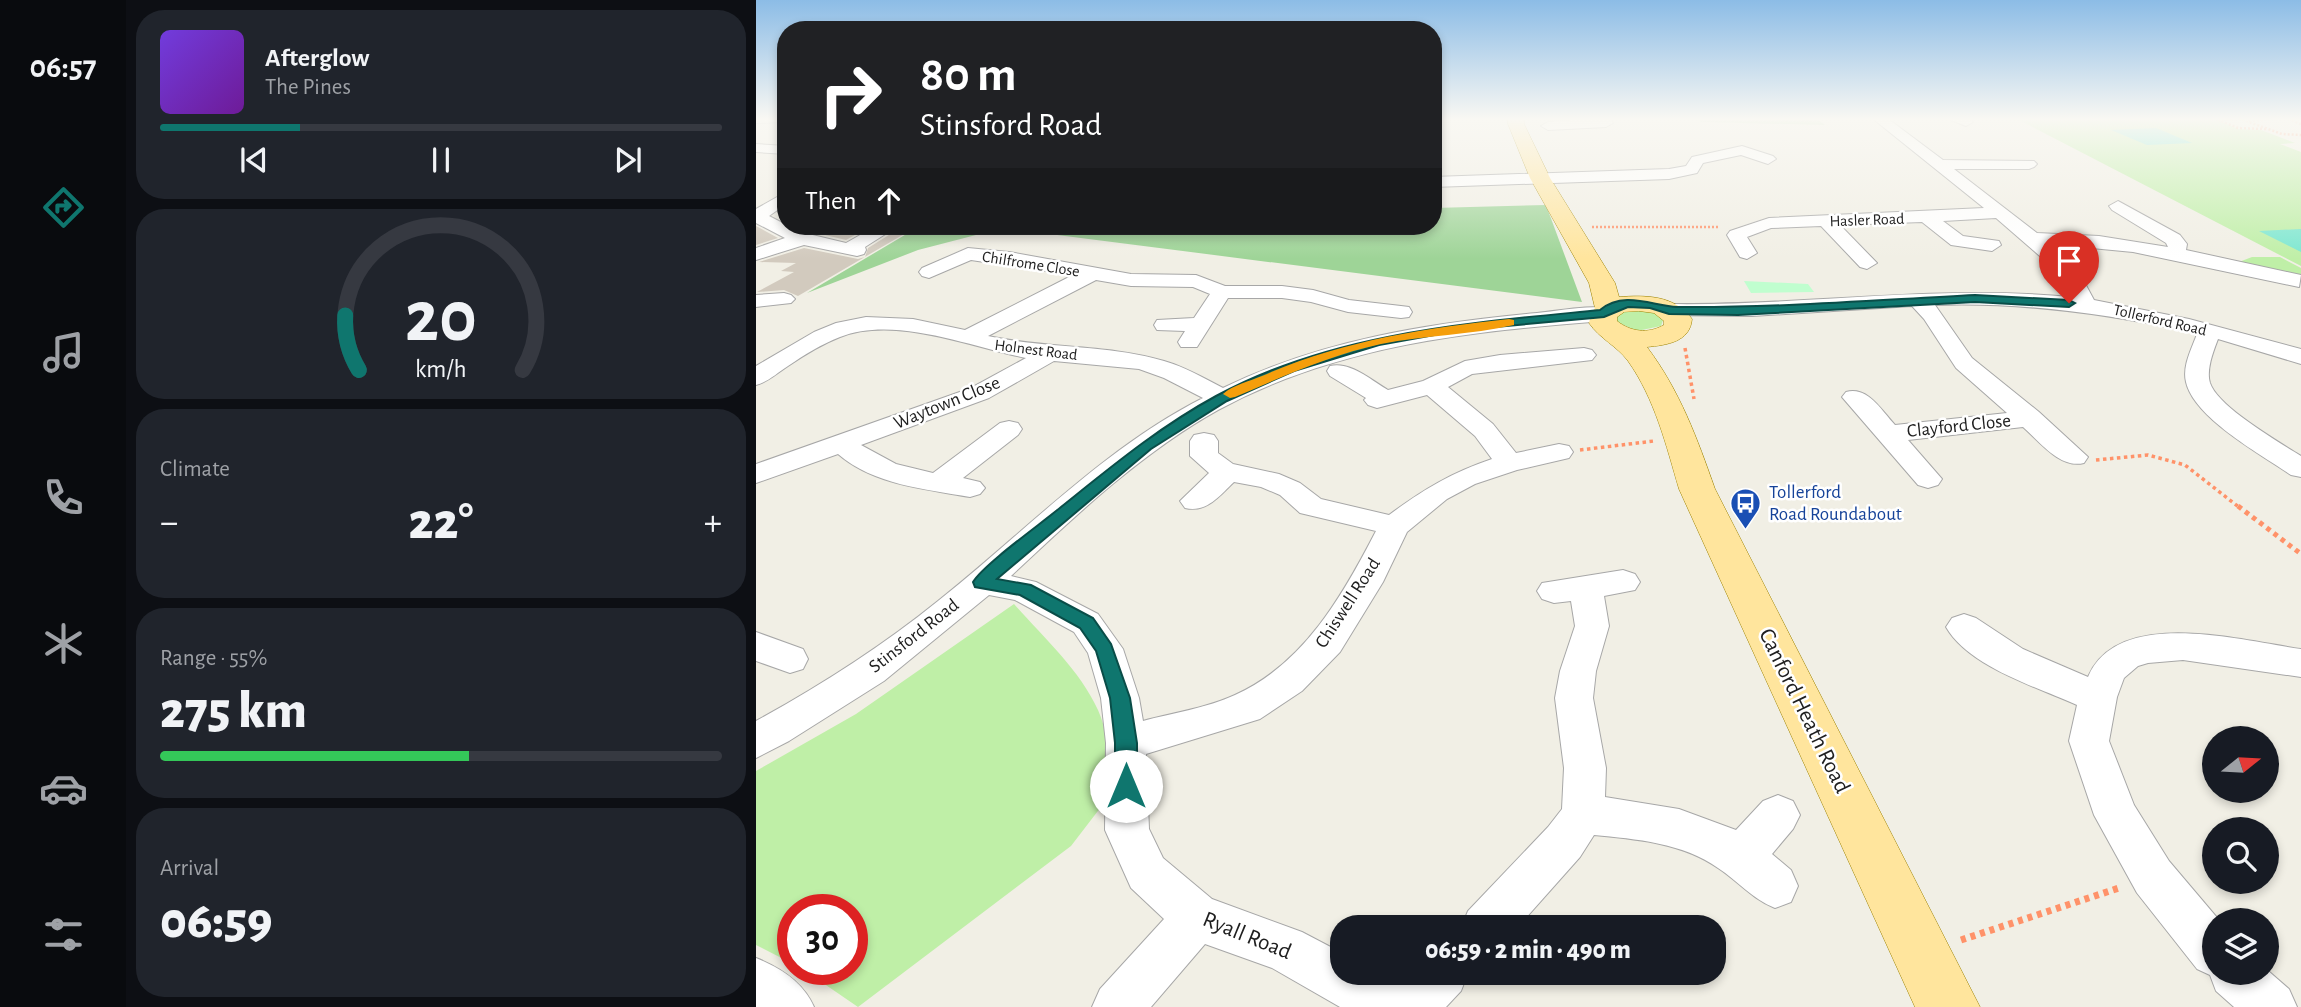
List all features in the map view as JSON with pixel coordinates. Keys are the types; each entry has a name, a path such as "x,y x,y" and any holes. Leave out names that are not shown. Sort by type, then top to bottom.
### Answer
{"main road":[{"name":"Canford Heath Road","path":"1537,165 1540,178 1602,283 1612,322 1651,369 1665,425 1948,1007"},
{"name":"Canford Heath Road","path":"1573,236 1670,320 1670,368 1665,425"},
{"path":"1612,322 1644,339 1670,320"}],"street":[{"path":"1442,177 1540,178 1669,174 1692,170 1695,165"},
{"path":"1939,165 2032,238 2064,267 2074,280 2085,305"},
{"path":"772,202 760,218 777,227"},
{"path":"2118,206 2178,244 2175,255"},
{"name":"Hasler Road","path":"1747,253 1736,235 1745,234 1762,225 2000,213"},
{"path":"1927,218 1961,242 1992,245"},
{"path":"1826,221 1867,263"},
{"path":"1944,232 1978,230"},
{"path":"797,235 853,250 876,235"},
{"path":"756,254 805,238"},
{"path":"2032,238 2088,242 2175,255 2249,268 2298,281"},
{"name":"Chilfrome Close","path":"929,272 968,254 1009,258 1131,280 1196,281 1222,292 1292,293 1365,319 1401,312"},
{"name":"Chilfrome Close","path":"967,338 1093,273"},
{"path":"1165,325 1195,333 1222,292"},
{"name":"Tollerford Road","path":"1670,320 1764,311 1998,298 2085,305 2141,313 2301,357"},
{"path":"756,301 784,299"},
{"name":"Clayford Close","path":"1919,301 1938,319 1951,350 2074,457"},
{"name":"Holnest Road","path":"756,378 846,321 943,330 967,338 1048,354 1131,360 1157,366 1222,398"},
{"name":"Stinsford Road","path":"756,741 821,704 907,644 1146,446 1222,398 1289,369 1377,341 1451,328 1515,323 1612,322"},
{"path":"2209,331 2197,373 2197,382 2202,393 2221,412 2301,469"},
{"name":"Waytown Close","path":"756,474 980,393 1048,354"},
{"path":"1339,371 1380,399 1432,386 1465,368 1500,362 1584,355"},
{"path":"1432,386 1484,430 1509,463"},
{"name":"Clayford Close","path":"1855,397 1928,480"},
{"name":"Clayford Close","path":"1887,434 2030,418"},
{"path":"939,482 1009,429"},
{"path":"1204,440 1204,456 1228,472 1269,480 1290,489 1311,506 1394,526"},
{"path":"842,443 869,466 905,477 970,488"},
{"name":"Chiswell Road","path":"1126,743 1246,708 1289,681 1327,642 1366,582 1394,526 1437,493 1465,478 1509,463 1559,452"},
{"path":"1195,501 1228,472"},
{"name":"Ryall Road","path":"982,582 1024,590 1086,623 1105,649 1120,698 1126,743 1127,830 1147,873 1197,917 1285,949 1390,1007"},
{"path":"1497,915 1564,842 1583,814 1585,768 1574,698 1578,671 1592,626 1588,587"},
{"path":"1964,627 1980,643 2007,658 2098,697"},
{"path":"756,646 790,659"},
{"path":"2202,937 2153,877 2116,814 2089,741 2098,697 2109,670 2125,656 2147,649 2182,646 2301,663"},
{"path":"1583,814 1642,819 1690,832 1740,858 1775,886"},
{"path":"1740,858 1779,815"},
{"path":"1118,1007 1197,917"},
{"path":"756,983 788,1007"},
{"path":"1411,1007 1432,985"},
{"path":"2247,985 2271,1007"}],"path":[{"path":"1573,236 1762,225"},
{"path":"1559,452 1665,425"},
{"path":"2074,457 2095,461 2148,455 2185,465 2301,554"},
{"path":"1961,940 2153,877"}],"green space":[{"path":"2106,165 2301,165 2301,266"},
{"path":"1546,205 1582,302 1058,235 1442,235 1442,208"},
{"path":"905,235 976,235 918,250 807,293"},
{"path":"2252,257 2280,257 2301,268 2301,278 2295,279 2239,262"},
{"path":"1744,281 1808,284 1814,292 1751,293"},
{"path":"1643,310 1657,314 1663,320 1661,326 1637,331 1617,322 1616,318 1623,312"},
{"path":"1014,604 1060,654 1090,695 1105,729 1114,790 1071,846 858,1007 826,985 868,985 868,894 777,894 777,956 756,945 756,771 856,714"}],"shaded area":[{"path":"2301,229 2301,252 2259,231"}],"building":[{"path":"756,226 778,238 756,245"},
{"path":"825,235 855,235 846,240"},
{"path":"889,235 902,235 865,257 868,248"},
{"path":"804,248 858,259 865,257 798,296 784,290 757,292 794,272 781,271 796,263 759,262"}],"slow traffic":[{"path":"1230,394 1289,369 1377,341 1417,333 1509,323"}],"place":[{"name":"Tollerford Road Roundabout","path":"1746,530"}],"route":[{"path":"1126,786 1126,743 1120,698 1105,649 1086,623 1024,590 982,582 1146,446 1222,398 1289,369 1377,341 1462,327 1604,314 1617,305 1628,303 1687,311 1764,311 1975,298 2069,303"}]}
